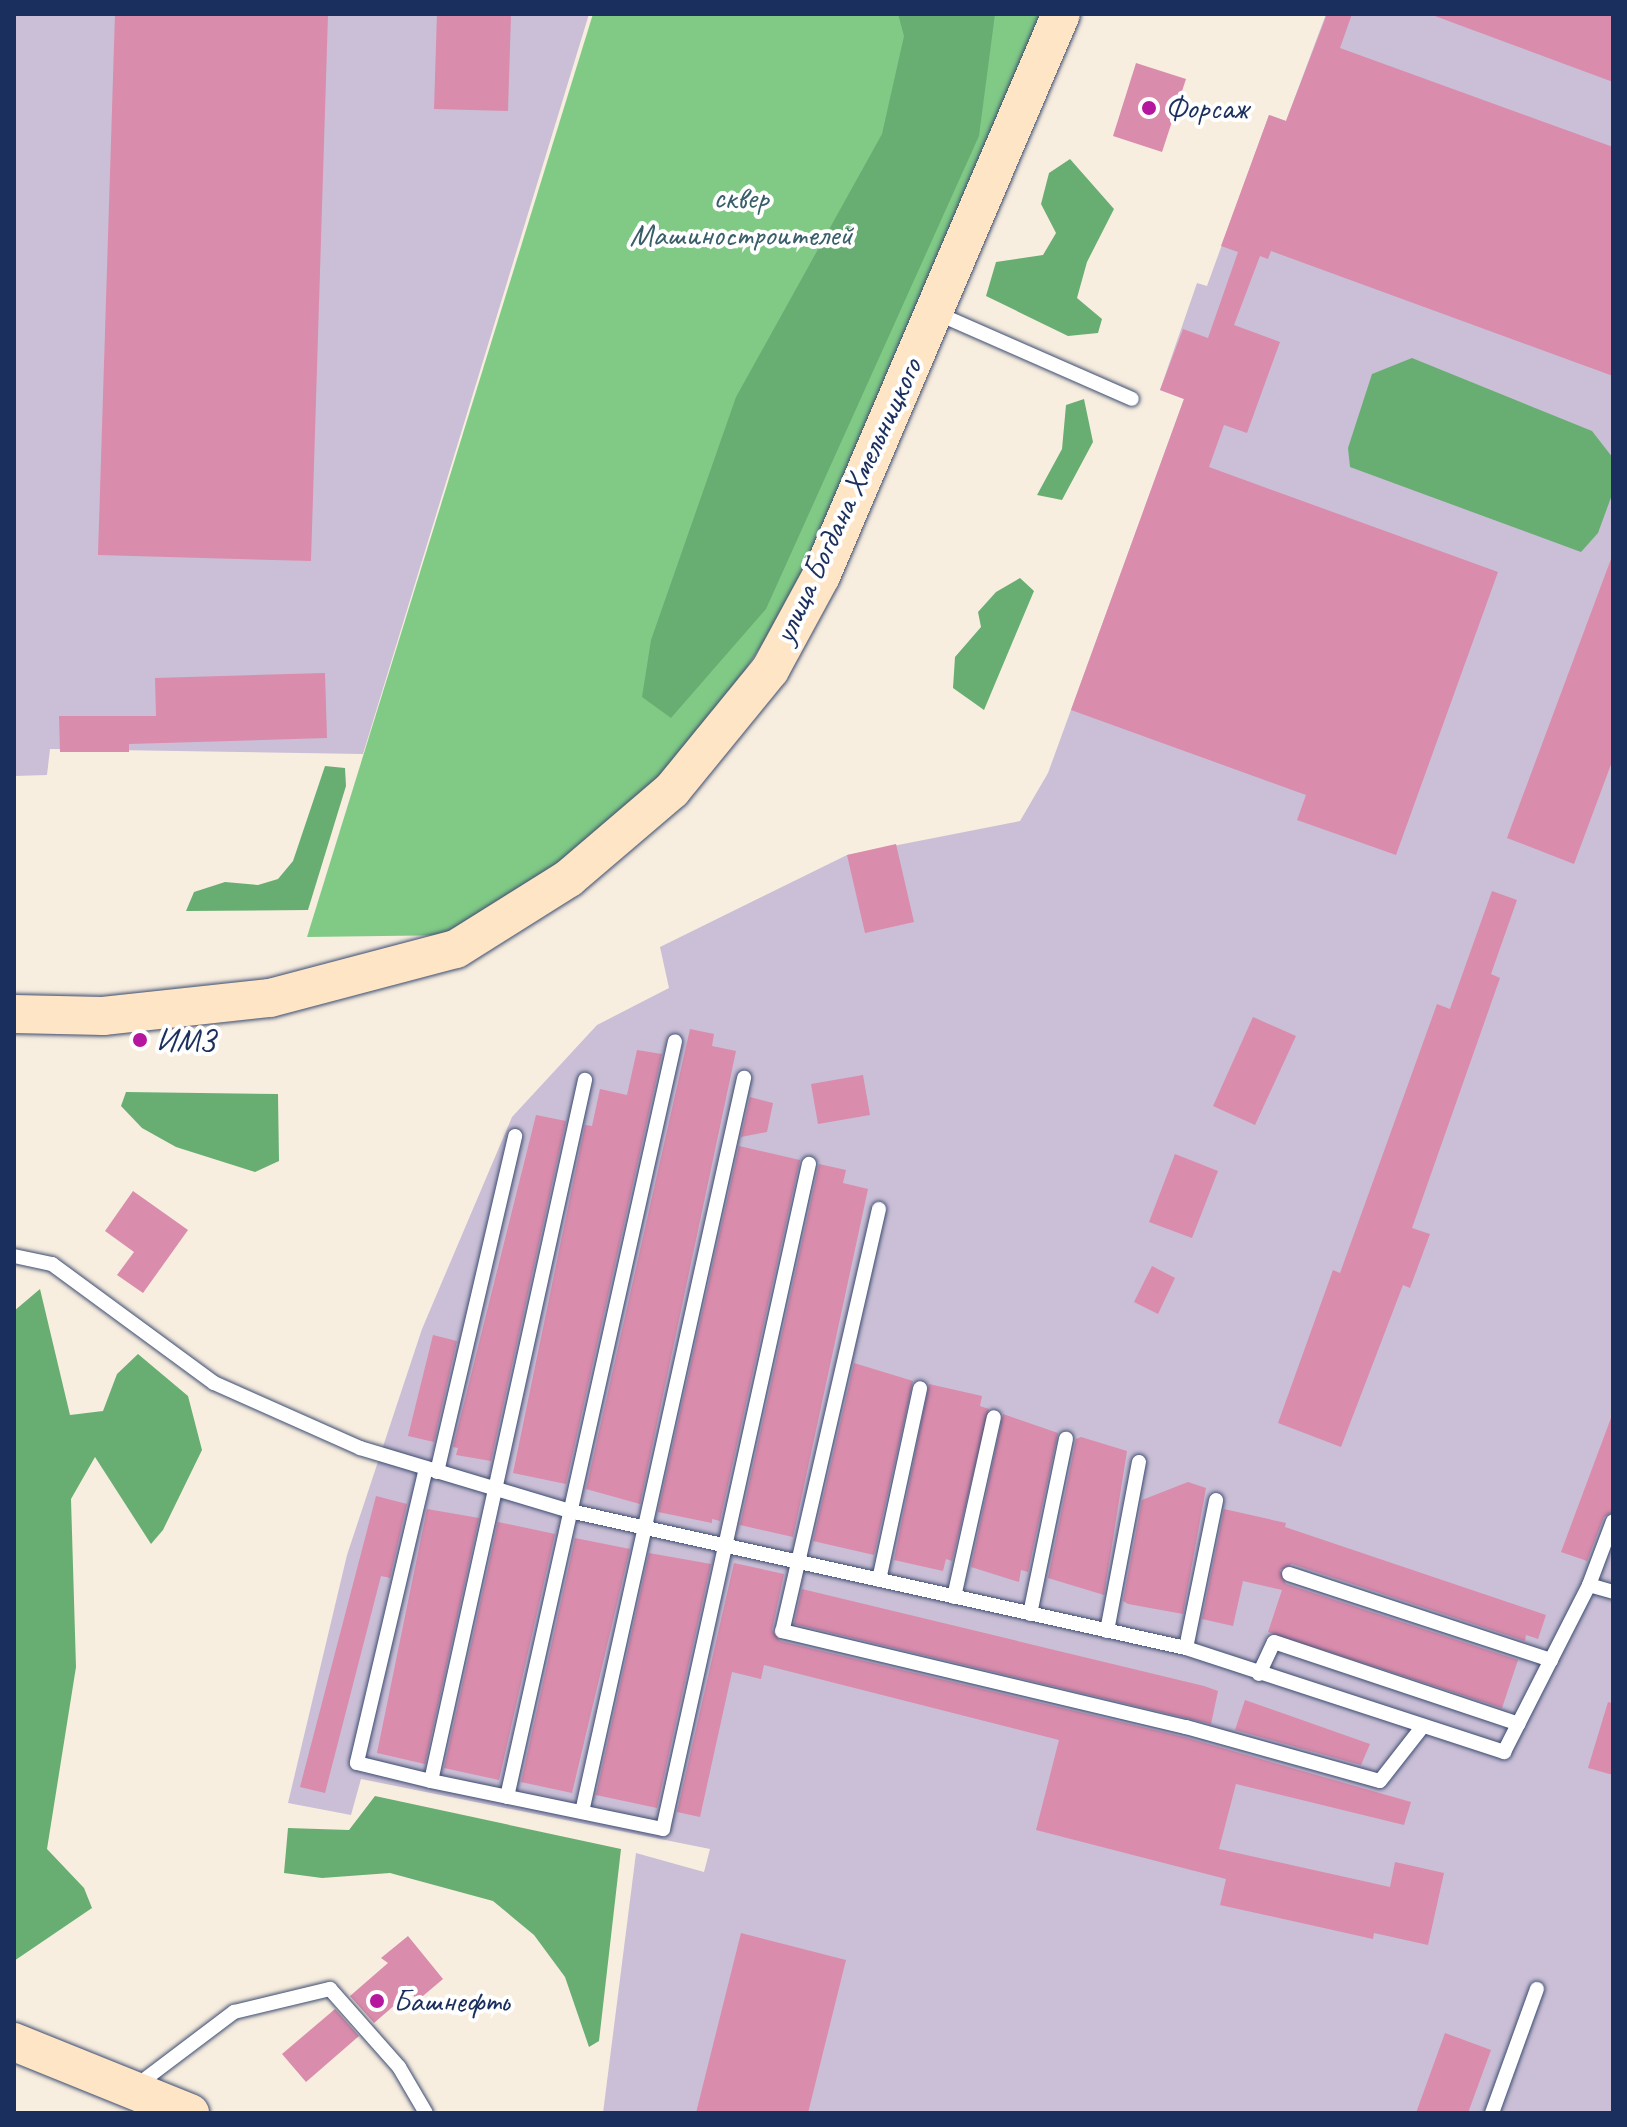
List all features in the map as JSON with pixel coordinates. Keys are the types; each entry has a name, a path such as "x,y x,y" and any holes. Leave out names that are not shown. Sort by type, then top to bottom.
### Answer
{"main road":[{"name":"улица Богдана Хмельницкого","path":"14,1014 103,1016 270,998 456,949 569,878 672,790 770,670 821,576 1061,14"},
{"path":"14,2042 190,2113"}],"lane":[{"path":"934,312 1132,399"},
{"path":"507,1797 675,1041"},
{"path":"582,1812 744,1078"},
{"path":"431,1781 585,1080"},
{"path":"515,1136 357,1763 663,1829 809,1164"},
{"path":"879,1209 782,1631 1186,1727 1380,1781 1423,1726"},
{"path":"14,1256 52,1264 214,1383 360,1448 570,1511 1186,1648 1504,1752 1589,1585 1612,1529"},
{"path":"879,1580 920,1388"},
{"path":"954,1597 994,1417"},
{"path":"1030,1614 1066,1439"},
{"path":"1107,1631 1139,1462"},
{"path":"1186,1648 1216,1500"},
{"path":"1289,1574 1551,1660"},
{"path":"1589,1585 1613,1592"},
{"path":"1259,1674 1274,1642 1519,1724"},
{"path":"130,2091 234,2012 330,1989 399,2067 426,2113"},
{"path":"1492,2113 1537,1989"}],"shaded area":[{"path":"14,14 589,14 363,754 50,749 47,775 14,776"},
{"path":"1326,14 1613,14 1613,2113 603,2113 636,1853 704,1872 710,1849 361,1779 351,1815 288,1803 347,1555 422,1329 512,1117 597,1025 669,988 660,947 847,855 1020,821 1048,773 1184,399 1160,390 1197,283 1207,286 1269,115 1286,121"}],"green space":[{"name":"сквер Машиностроителей","path":"593,14 1048,14 805,578 702,737 621,821 459,935 307,937"},
{"path":"898,14 995,14 979,136 766,609 671,718 642,697 651,640 736,397 882,134 904,36"},
{"path":"1070,159 1114,209 1087,262 1077,298 1102,319 1098,333 1068,336 986,296 996,262 1043,255 1056,233 1041,204 1049,173"},
{"path":"1412,358 1592,431 1613,458 1613,492 1598,533 1581,552 1350,467 1348,448 1372,374"},
{"path":"1084,399 1093,442 1062,500 1037,495 1062,449 1066,405"},
{"path":"1020,578 1034,591 984,710 953,688 955,657 981,627 978,612 996,592"},
{"path":"325,766 345,768 346,786 308,910 186,911 194,892 225,882 258,885 278,879 293,861"},
{"path":"126,1092 278,1094 279,1161 255,1172 176,1147 142,1128 121,1106"},
{"path":"40,1289 70,1415 103,1411 117,1374 138,1354 188,1396 202,1450 163,1530 151,1544 95,1457 71,1499 76,1667 47,1849 84,1888 92,1908 14,1961 14,1311"},
{"path":"375,1796 621,1849 599,2041 589,2047 565,1977 534,1935 493,1901 390,1873 322,1878 284,1873 288,1828 349,1830"}],"building":[{"path":"115,14 328,14 311,561 98,555"},
{"path":"437,14 511,14 508,111 434,109"},
{"path":"1327,14 1352,14 1340,48 1613,147 1613,376 1271,251 1268,259 1260,256 1234,325 1280,342 1247,433 1224,425 1209,467 1498,572 1396,855 1297,820 1306,795 1071,710 1184,399 1160,390 1183,329 1208,338 1238,252 1221,246 1269,115 1286,121"},
{"path":"1613,14 1613,82 1435,16"},
{"path":"1136,63 1186,79 1162,152 1113,136"},
{"path":"1611,559 1613,759 1574,864 1507,838"},
{"path":"325,673 327,738 129,744 129,752 60,752 59,716 156,716 155,678"},
{"path":"896,844 914,922 865,933 847,855"},
{"path":"1492,891 1517,900 1491,974 1500,978 1412,1228 1430,1234 1410,1288 1403,1285 1341,1447 1278,1423 1333,1270 1340,1273 1437,1004 1450,1009"},
{"path":"1253,1017 1296,1036 1255,1125 1213,1106"},
{"path":"690,1029 714,1034 712,1046 736,1051 640,1504 586,1489"},
{"path":"637,1050 662,1054 566,1484 513,1473 585,1125 592,1126 600,1089 627,1095"},
{"path":"863,1075 870,1115 818,1124 811,1084"},
{"path":"750,1097 773,1103 767,1132 741,1137"},
{"path":"536,1115 566,1121 491,1461 456,1455 458,1448 453,1447"},
{"path":"739,1146 800,1160 720,1521 712,1519 712,1523 658,1512"},
{"path":"1175,1154 1218,1171 1192,1238 1149,1222"},
{"path":"819,1164 846,1170 843,1183 868,1189 793,1537 740,1525"},
{"path":"133,1191 188,1230 143,1293 117,1275 134,1252 105,1231"},
{"path":"1152,1266 1175,1278 1158,1314 1134,1302"},
{"path":"433,1335 457,1341 434,1442 408,1436"},
{"path":"854,1363 913,1381 874,1555 813,1541"},
{"path":"929,1384 982,1396 980,1406 989,1409 952,1561 946,1559 943,1571 894,1560"},
{"path":"1003,1414 1058,1433 1028,1572 1021,1570 1019,1582 971,1567"},
{"path":"1611,1418 1613,1511 1604,1517 1587,1561 1561,1552"},
{"path":"1081,1437 1127,1451 1104,1595 1048,1578 1076,1439"},
{"path":"1188,1482 1206,1488 1183,1614 1128,1604 1123,1601 1142,1500"},
{"path":"376,1496 407,1504 390,1578 381,1576 325,1793 300,1787"},
{"path":"427,1509 479,1518 425,1764 377,1753"},
{"path":"1224,1509 1286,1523 1285,1527 1546,1615 1538,1639 1526,1635 1525,1641 1292,1564 1280,1570 1286,1584 1518,1660 1502,1708 1268,1632 1282,1590 1243,1581 1233,1626 1202,1619"},
{"path":"498,1522 555,1534 499,1780 444,1768"},
{"path":"575,1538 630,1549 572,1793 521,1782"},
{"path":"649,1553 711,1564 657,1808 596,1795"},
{"path":"734,1563 784,1574 772,1630 780,1641 1184,1737 1411,1802 1404,1825 1236,1784 1219,1849 1390,1887 1395,1862 1444,1873 1428,1945 1374,1933 1373,1939 1220,1905 1226,1879 1036,1830 1059,1740 764,1665 761,1679 732,1672 700,1817 677,1812"},
{"path":"802,1589 1204,1686 1218,1691 1211,1724 794,1624"},
{"path":"1245,1700 1370,1744 1361,1765 1235,1730"},
{"path":"1608,1702 1613,1703 1613,1775 1588,1768"},
{"path":"741,1933 846,1960 808,2113 696,2113"},
{"path":"408,1936 443,1979 417,2001 411,1991 374,2023 350,1996 388,1963 381,1958"},
{"path":"335,2009 359,2036 306,2082 282,2054"},
{"path":"1445,2033 1491,2050 1468,2113 1416,2113"}],"place":[{"name":"Форсаж","path":"1149,108"},
{"name":"ИМЗ","path":"140,1040"},
{"name":"Башнефть","path":"377,2001"}]}
